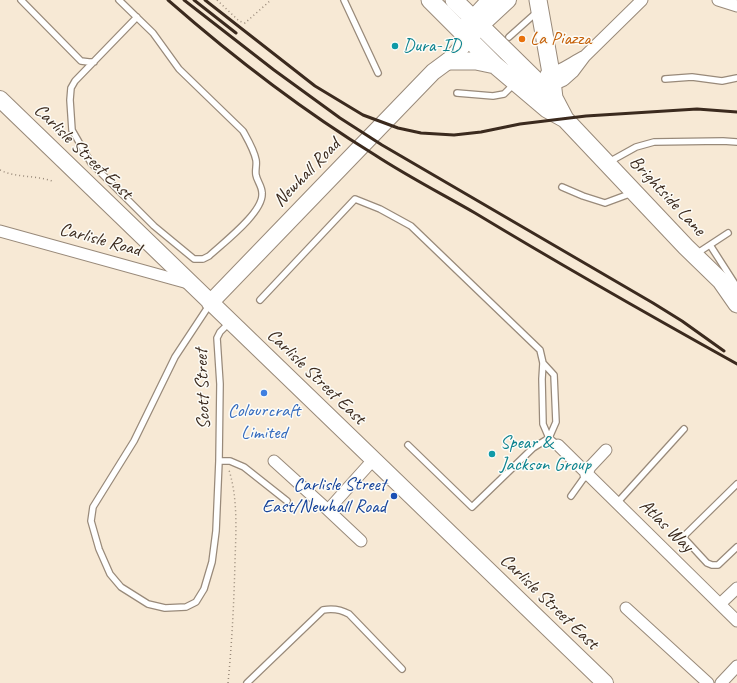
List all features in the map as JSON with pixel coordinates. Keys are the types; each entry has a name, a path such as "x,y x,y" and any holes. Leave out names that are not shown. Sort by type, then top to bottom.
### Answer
{"main road":[{"name":"Brightside Lane","path":"430,0 471,29 522,80 547,109 565,119 694,256 721,281 737,304"},
{"name":"Brightside Lane","path":"454,0 495,65 522,80 550,86 565,119"},
{"name":"Newhall Road","path":"210,303 433,72 449,61 490,0"},
{"name":"Newhall Road","path":"433,72 445,52 508,0"},
{"path":"539,5 550,86"},
{"path":"449,61 476,61 495,65"},
{"name":"Carlisle Street East","path":"0,99 605,683"}],"street":[{"path":"550,86 585,56 642,0"},
{"path":"718,0 737,6"},
{"name":"Carlisle Road","path":"0,231 190,283"},
{"name":"Atlas Way","path":"553,442 737,621"},
{"path":"586,475 590,468 606,450"},
{"path":"328,510 373,460"},
{"path":"274,461 361,541"},
{"path":"720,604 737,588"},
{"path":"626,608 708,683"},
{"path":"721,683 737,666"}],"lane":[{"path":"21,0 80,60 94,62"},
{"path":"119,0 137,17 153,33 179,69 244,131 256,160 256,175 263,194 259,207 252,216 210,256 203,259 194,259 154,226 91,163 72,130 70,100 71,88 75,81 137,17"},
{"path":"344,0 378,73"},
{"path":"509,37 539,5"},
{"path":"665,79 692,77 722,81 737,78"},
{"path":"457,93 493,96 504,94 522,80"},
{"path":"607,163 636,147 654,142 737,142"},
{"path":"562,187 605,203 634,192"},
{"path":"260,300 355,199 380,209 411,226 540,350 543,363 543,424 553,442"},
{"path":"694,256 728,233"},
{"path":"710,245 737,287"},
{"name":"Scott Street","path":"210,303 176,357 134,441 93,507 91,521 99,549 110,574 121,587 148,604 165,608 186,607 196,602 204,589 212,562 216,531 220,461 220,384 217,338 220,332 230,322"},
{"path":"543,363 554,375 556,422 553,442"},
{"path":"617,504 684,429"},
{"path":"408,445 472,507 533,448 553,442"},
{"path":"220,461 227,461 244,467 287,501"},
{"path":"570,496 586,475"},
{"path":"737,484 683,537 707,563 712,565 718,565 737,548"},
{"path":"247,683 323,610 331,609 340,609 349,614 402,669"}],"path":[{"path":"217,0 239,21 245,23 271,0"},
{"path":"0,170 10,174 44,178 52,181"},
{"path":"227,461 233,481 236,522 233,635 228,683"}],"railway":[{"path":"168,0 268,82 321,120 387,163 605,290 737,364"},
{"path":"184,0 274,70 340,118 382,145 653,303 682,321 724,351"},
{"path":"194,0 236,33"},
{"path":"205,0 315,86 363,115 398,128 421,133 454,135 481,132 520,124 586,116 697,109 737,112"}],"place":[{"name":"La Piazza","path":"522,39"},
{"name":"Dura-ID","path":"395,46"},
{"name":"Colourcraft Limited","path":"264,393"},
{"name":"Spear & Jackson Group","path":"492,454"},
{"name":"Carlisle Street East/Newhall Road","path":"394,496"}]}
